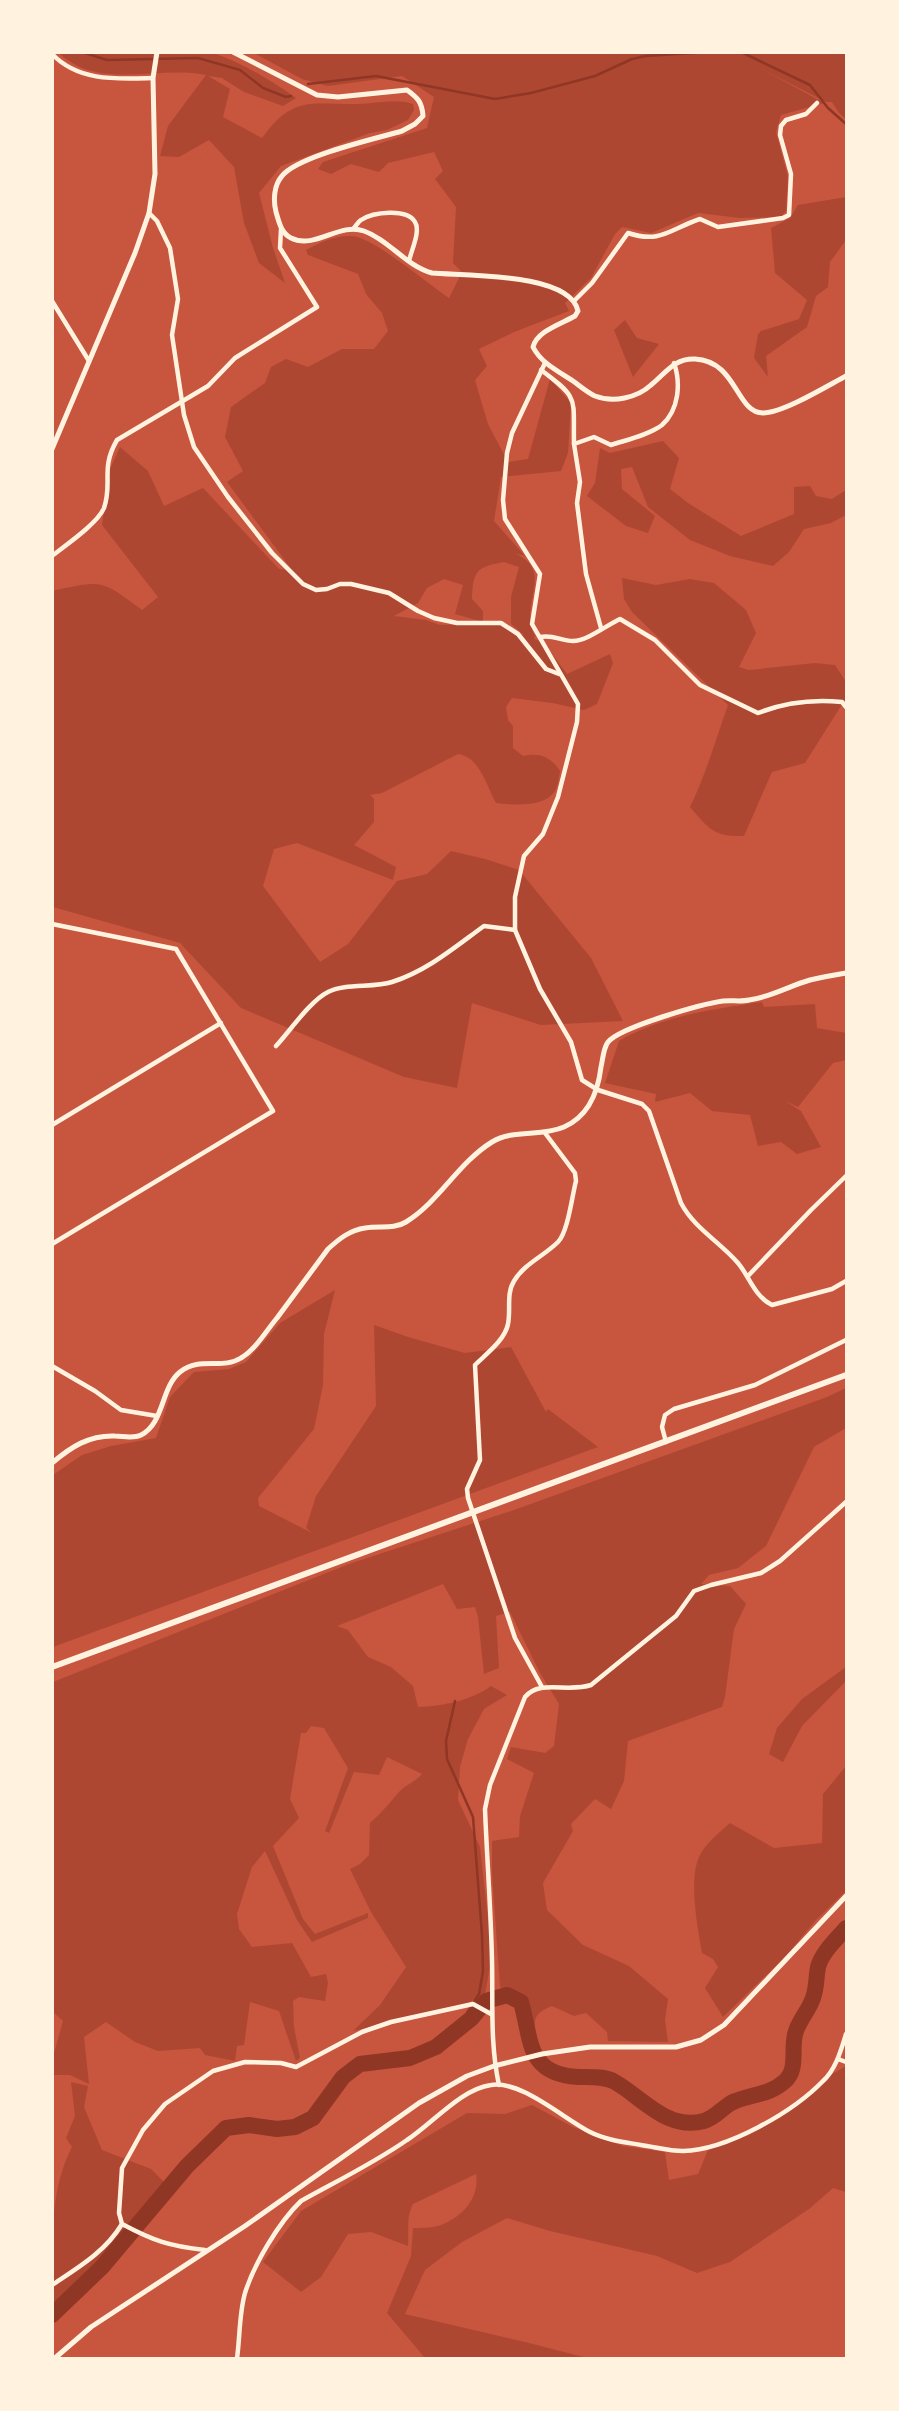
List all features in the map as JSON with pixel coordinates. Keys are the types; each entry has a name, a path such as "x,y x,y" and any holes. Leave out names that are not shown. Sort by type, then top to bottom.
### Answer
{"main road":[{"path":"52,1667 846,1376"}],"street":[{"path":"52,449 149,213 155,174 153,78 157,52"},
{"path":"52,556 103,510 107,495 106,468 109,453 117,440 208,386 235,358 317,307 280,248 281,229 275,208 275,190 282,176 304,161 402,131 423,116 418,98 407,90 338,97 317,95 233,52"},
{"path":"52,54 63,64 99,78 153,78"},
{"path":"575,301 592,284 628,233 644,239 657,238 700,219 718,227 789,215 791,174 780,135 781,126 786,120 806,114 817,103"},
{"path":"149,213 158,220 170,248 178,299 172,335 182,403 194,447 228,497 272,553 303,584 316,590 351,584 389,593 434,618 457,623 501,623 517,634 545,669 560,675"},
{"path":"281,229 288,237 307,242 354,228 360,220 374,215 392,213 409,216 417,229 408,261"},
{"path":"354,228 375,236 421,270 531,280 553,287 575,301 578,311 575,316 540,335 534,341 533,347 545,363 595,396 610,399 638,393 650,387 674,363 695,359 711,363 723,370 744,402 754,411 764,413 779,409 846,376"},
{"path":"52,301 89,361"},
{"path":"545,363 512,433 507,453 503,500 505,519 540,574 532,624 578,704 577,722 558,797 543,834 523,856 514,897 515,930 520,947 540,989 571,1042 582,1080 598,1090 642,1104 649,1111 687,1215 737,1261 763,1300 772,1305 832,1289 846,1281"},
{"path":"574,444 594,437 611,445 662,425 673,409 679,388 674,363"},
{"path":"541,370 567,390 573,399 574,444 580,482 577,503 586,574 601,628"},
{"path":"540,637 551,635 578,641 621,619 655,640 700,685 758,712 803,701 842,702 846,707"},
{"path":"52,923 176,949 273,1111 52,1244"},
{"path":"276,1046 316,1002 329,992 377,985 410,975 442,957 484,926 515,930"},
{"path":"53,1463 68,1450 92,1438 131,1438 141,1435 152,1426 177,1374 193,1364 228,1363 241,1358 258,1342 328,1249 338,1240 351,1232 366,1228 390,1228 404,1223 478,1151 494,1140 511,1135 545,1133 565,1126 578,1117 598,1090 607,1043 630,1029 702,1005 723,1001 749,1001 809,980 846,973"},
{"path":"52,1125 220,1023"},
{"path":"542,1687 515,1638 467,1489 480,1460 475,1365 504,1334 508,1325 510,1291 514,1280 542,1253 558,1242 563,1234 576,1181 575,1173 545,1133"},
{"path":"748,1276 846,1176"},
{"path":"666,1442 662,1427 665,1415 674,1409 755,1385 846,1340"},
{"path":"52,1366 121,1410 157,1416"},
{"path":"499,2085 494,2066 491,2014 492,1961 485,1810 491,1785 520,1708 532,1689 578,1689 591,1685 676,1616 694,1591 711,1584 761,1573 780,1561 846,1502"},
{"path":"55,2358 91,2327 245,2225 419,2103 467,2076 542,2054 590,2047 676,2047 701,2040 724,2025 846,1896"},
{"path":"122,2224 119,2213 122,2168 143,2130 165,2104 213,2071 245,2062 281,2063 296,2067 362,2032 391,2022 473,2004 491,2014"},
{"path":"237,2358 244,2295 255,2269 289,2212 301,2200 408,2140 455,2102 491,2084 499,2085 528,2093 590,2132 617,2142 682,2151 718,2145 780,2113 825,2080 838,2059 846,2034"},
{"path":"838,2059 846,2062"},
{"path":"122,2224 172,2246 205,2250"},
{"path":"52,2285 105,2247 122,2224"}],"shaded area":[{"path":"210,52 254,72 296,98 283,106 244,92 222,78 208,76 230,89 223,117 262,138 284,114 304,105 392,101 413,104 414,110 408,120 387,130 370,133 281,166 259,193 285,283 259,263 244,223 234,167 209,140 179,157 160,156 168,126 206,75 110,74 75,64 59,53"},
{"path":"254,53 846,53 846,119 832,102 826,102 760,68 824,103 781,115 776,132 788,177 786,211 780,217 740,218 698,213 651,233 622,227 615,234 591,278 565,303 569,311 479,349 487,366 475,380 488,424 508,462 528,459 550,379 571,403 568,453 561,471 501,477 494,521 525,556 514,553 527,561 533,569 535,579 530,613 534,639 543,642 567,674 610,654 613,663 597,704 584,710 512,698 506,707 508,720 513,726 513,748 523,756 540,755 553,762 560,771 552,795 538,802 496,803 477,766 466,756 458,754 382,793 370,795 374,799 374,822 354,845 396,867 393,880 297,843 274,849 263,886 320,962 348,944 397,881 427,874 451,851 519,870 591,958 623,1021 541,1025 472,1003 457,1088 404,1077 241,1008 180,943 53,907 52,591 81,585 100,585 118,592 142,610 158,597 102,525 110,469 120,447 148,471 164,506 203,488 279,569 292,570 227,482 243,471 225,437 231,407 265,383 271,367 286,359 308,367 342,349 374,349 388,331 382,313 366,294 358,274 308,255 306,250 340,237 361,238 386,252 449,298 462,272 453,263 456,207 435,179 443,171 434,152 388,163 379,172 351,164 331,174 318,169 323,162 427,128 434,97 402,76 328,86 302,79","holes":["504,562 519,567 511,597 511,624 525,636 498,623 440,625 426,620 394,616 418,603 427,588 444,579 463,585 455,614 483,622 483,611 472,599 475,576 487,566"]},
{"path":"846,197 846,240 830,262 828,287 816,296 807,327 766,356 768,377 754,358 758,334 799,319 807,300 775,273 771,228 790,218 798,205"},
{"path":"625,320 637,338 659,344 633,377 614,330"},
{"path":"663,441 679,458 670,489 741,536 794,514 794,487 810,486 816,496 832,499 846,490 846,515 831,523 804,529 789,552 773,566 730,556 690,540 648,507 632,467 621,469 622,489 655,516 648,533 626,526 587,496 595,483 600,448 610,453"},
{"path":"622,578 656,585 690,579 714,583 746,610 756,633 739,667 749,670 815,663 835,665 846,682 846,698 805,763 772,772 744,836 726,835 713,830 690,807 728,705 632,612 624,599"},
{"path":"762,1002 764,1007 815,1004 817,1028 846,1033 846,1060 833,1063 798,1107 785,1101 801,1111 821,1147 797,1154 781,1142 758,1146 750,1115 712,1111 690,1093 655,1102 656,1094 605,1083 619,1041 635,1032 688,1015"},
{"path":"335,1290 324,1334 323,1385 314,1429 258,1498 259,1506 312,1533 306,1528 316,1496 376,1406 374,1325 465,1353 511,1347 546,1412 548,1409 598,1447 53,1647 53,1475 82,1455 111,1446 156,1438 170,1397 194,1372 229,1369 246,1362 280,1323"},
{"path":"846,1388 846,1428 814,1447 766,1546 738,1568 709,1575 701,1584 730,1586 746,1604 734,1629 722,1707 628,1741 624,1781 611,1809 595,1799 571,1824 573,1831 543,1883 547,1910 583,1945 629,1966 668,1999 665,2020 668,2042 608,2041 607,2032 586,2013 574,2016 552,2006 540,2013 535,2021 537,2045 532,2039 521,1999 500,1987 492,1841 519,1837 520,1816 534,1773 507,1759 511,1747 545,1753 554,1746 559,1704 540,1673 510,1612 496,1616 499,1668 484,1674 475,1607 457,1609 443,1584 337,1626 348,1630 368,1657 391,1667 413,1686 418,1707 456,1702 491,1686 507,1695 484,1709 468,1739 460,1767 458,1800 480,1847 492,1955 485,1994 460,2007 353,2031 380,2005 406,1967 371,1912 350,1869 369,1855 370,1823 401,1790 422,1774 387,1757 379,1775 354,1772 329,1833 325,1831 348,1768 324,1728 311,1726 306,1733 301,1733 290,1799 299,1818 273,1846 303,1919 315,1934 368,1913 368,1918 312,1942 297,1920 265,1851 252,1867 237,1914 239,1929 252,1947 292,1943 311,1977 326,1974 328,1983 325,2001 299,1997 293,2001 294,2027 300,2058 296,2061 279,2011 250,2002 244,2045 237,2046 235,2061 205,2055 200,2048 158,2051 135,2042 106,2022 84,2037 89,2084 70,2075 54,2075 53,2057 63,2021 53,2012 53,1682 349,1564 514,1510"},
{"path":"846,1667 846,1681 802,1726 783,1762 769,1754 777,1728 802,1699"},
{"path":"846,1766 846,1891 816,1920 785,1957 723,2017 705,1988 718,1967 713,1959 702,1953 694,1886 698,1860 709,1843 730,1823 774,1848 822,1843 823,1794"},
{"path":"846,2066 846,2192 833,2188 809,2209 730,2262 697,2273 657,2256 507,2218 462,2242 425,2270 405,2314 587,2358 425,2358 387,2313 411,2256 413,2228 441,2225 462,2212 475,2191 476,2174 413,2204 409,2219 408,2246 371,2232 348,2234 321,2277 301,2292 263,2262 301,2211 467,2113 505,2114 532,2105 573,2127 623,2146 665,2152 669,2180 698,2174 708,2150 775,2120 829,2076"},
{"path":"71,2082 88,2086 84,2107 102,2150 151,2169 167,2185 53,2316 52,2252 55,2208 58,2187 72,2147 66,2138 75,2116"}],"waterway":[{"path":"82,52 107,60 198,58 240,70 263,88 286,97 291,96"},
{"path":"308,84 376,76 495,99 531,93 595,76 632,59 709,52"},
{"path":"741,52 810,85 828,108 846,124"},
{"path":"455,1701 446,1741 447,1759 473,1817 482,1935 483,1971 479,1994 467,2013 472,2018"},
{"path":"52,2315 102,2267 187,2166 226,2128 249,2125 277,2129 295,2127 313,2118 343,2077 360,2064 410,2058 436,2047 472,2018 486,2001 507,1995 521,2002 534,2053 549,2069 561,2074 611,2080 656,2111 678,2121 704,2121 731,2103 772,2090 785,2081 792,2070 796,2031 813,1998 820,1961 846,1928"}]}
